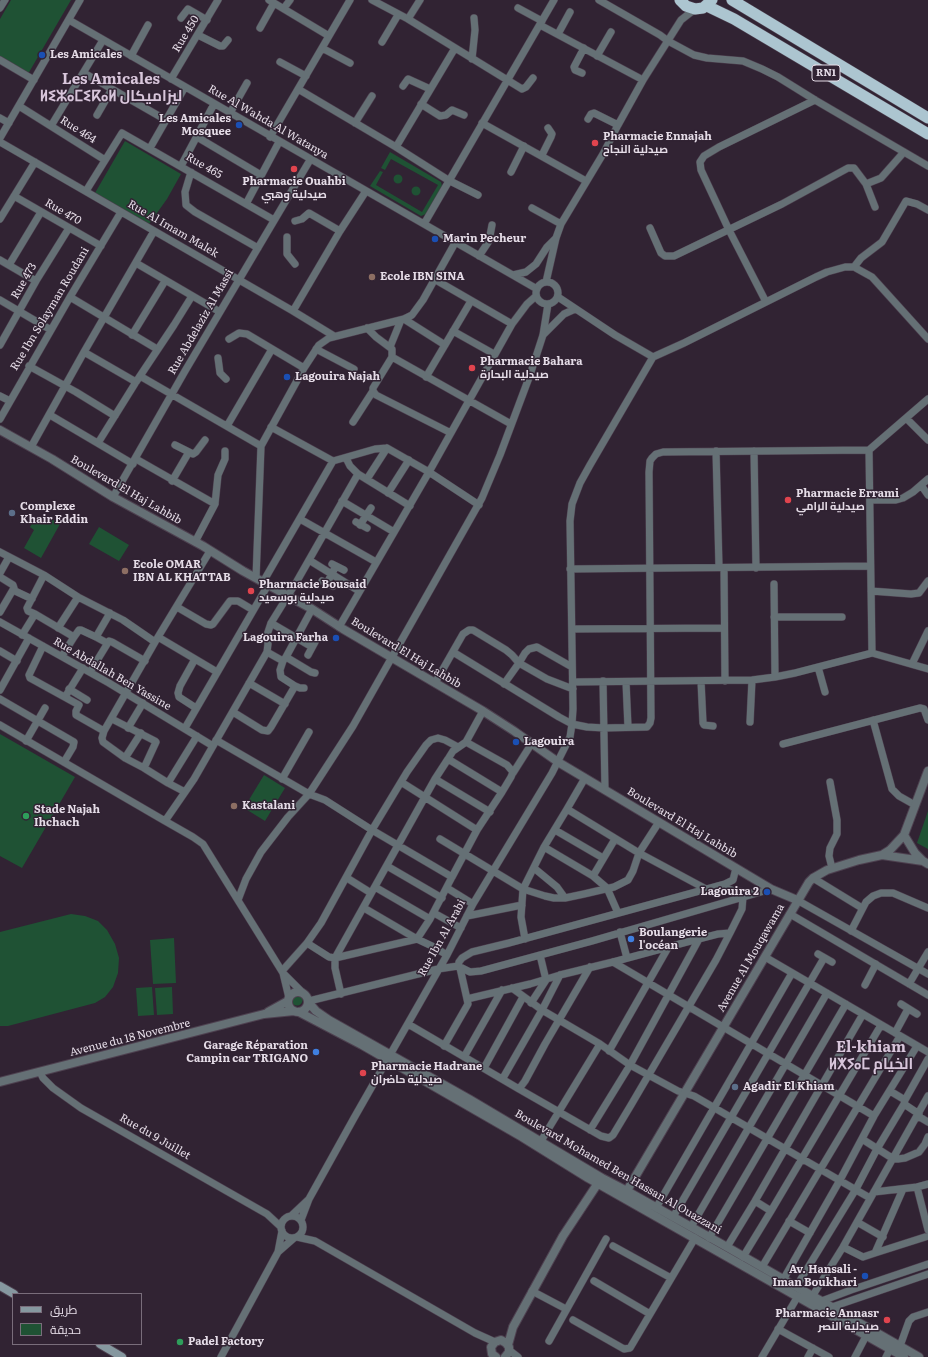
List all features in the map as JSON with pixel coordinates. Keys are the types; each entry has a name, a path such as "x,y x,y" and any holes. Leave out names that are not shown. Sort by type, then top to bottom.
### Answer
{"highway":[{"name":"RN1","path":"732,0 928,118"},
{"path":"681,2 686,6 694,8"},
{"name":"RN1","path":"694,8 703,8 710,3 734,19 928,134"}],"main road":[{"path":"0,1286 12,1293"},
{"path":"102,1345 122,1357"}],"street":[{"path":"0,8 5,0"},
{"path":"0,138 80,0"},
{"name":"Rue 450","path":"171,79 218,0"},
{"path":"284,8 290,0"},
{"path":"270,137 350,0"},
{"path":"372,0 523,89 528,86 533,78"},
{"path":"408,20 420,0"},
{"path":"424,224 448,180 554,0"},
{"path":"599,0 668,41 697,56 740,60 750,63 778,77 928,166"},
{"path":"260,28 271,1 329,36"},
{"path":"681,2 681,20"},
{"path":"518,8 558,34 643,80"},
{"path":"546,282 556,238 561,224 603,154 643,80 681,20 694,8"},
{"path":"181,18 188,9 207,20"},
{"path":"558,34 570,12"},
{"path":"382,42 398,15"},
{"path":"472,59 475,30 474,18"},
{"name":"Rue Al Wahda Al Watanya","path":"69,20 310,160 513,275 537,293"},
{"path":"131,56 148,25"},
{"path":"598,56 611,32"},
{"path":"198,35 220,46 223,46 228,40"},
{"path":"51,126 103,40"},
{"path":"322,48 350,64"},
{"path":"396,147 455,48"},
{"path":"582,73 575,70 574,67 584,48"},
{"path":"0,60 34,80"},
{"path":"280,62 306,76"},
{"path":"84,73 166,120"},
{"path":"402,86 408,79 430,89"},
{"path":"230,113 247,83"},
{"path":"150,148 185,87"},
{"path":"97,114 112,89"},
{"path":"298,89 396,147 448,180 478,195"},
{"path":"355,123 372,96"},
{"path":"766,302 729,230 699,166 701,159 719,147 815,100"},
{"path":"181,166 214,104"},
{"path":"421,104 440,116 444,116 452,110 464,115"},
{"name":"Rue 464","path":"19,106 106,160"},
{"path":"588,119 591,114 594,113 618,125"},
{"path":"0,118 8,123"},
{"path":"482,122 586,181"},
{"path":"542,155 552,134 548,128"},
{"name":"Rue 465","path":"106,160 122,133 274,220"},
{"path":"197,137 261,175"},
{"name":"Rue Al Imam Malek","path":"0,142 334,336"},
{"path":"246,204 279,142"},
{"path":"511,172 524,146"},
{"path":"866,184 881,178 904,152"},
{"path":"86,191 106,160"},
{"name":"Rue Abdelaziz Al Massi","path":"113,497 310,160"},
{"path":"0,219 35,162"},
{"path":"650,228 661,253 669,257 682,253 782,204 845,168 854,168 866,184 876,207"},
{"path":"191,172 185,192 186,205 195,212 258,248"},
{"path":"293,311 340,230 366,191"},
{"name":"Rue 470","path":"14,196 101,246"},
{"path":"854,267 861,258 882,242 906,201 917,204 928,210"},
{"path":"532,208 561,224"},
{"path":"9,265 41,212"},
{"name":"Rue Ibn Solayman Roudani","path":"0,419 29,366 121,212"},
{"path":"295,221 309,213 340,230"},
{"path":"479,256 489,241 492,225"},
{"name":"Rue 473","path":"1,341 69,228"},
{"path":"31,447 154,231"},
{"path":"288,238 287,254 295,264"},
{"path":"513,275 526,272 536,264 547,246 556,238"},
{"path":"256,578 261,446 304,368 316,349 323,342 334,336 402,320 416,310 456,243"},
{"path":"0,260 36,281"},
{"path":"136,263 220,312"},
{"path":"558,297 615,336 653,357 827,272 845,267 854,267 866,273 877,282 928,339"},
{"path":"132,335 165,280"},
{"path":"434,280 512,324"},
{"path":"339,627 410,506 512,324 537,293 540,284 546,282 552,283 557,288 558,297 554,302 548,304 540,301 537,293"},
{"path":"98,443 192,296"},
{"path":"70,297 157,349"},
{"path":"0,300 51,330"},
{"path":"426,377 471,301"},
{"path":"238,900 246,879 261,852 288,817 309,794 353,726 479,505 500,455 530,375 543,336 548,304"},
{"path":"543,336 564,314 575,309"},
{"path":"402,320 445,345"},
{"path":"390,347 402,320"},
{"path":"353,422 373,391 373,388 392,357 392,349 367,328"},
{"path":"453,331 494,354"},
{"path":"229,339 239,333 251,336 304,368"},
{"path":"227,426 272,349"},
{"path":"316,349 354,369"},
{"path":"84,352 172,394 261,446"},
{"path":"392,357 511,424"},
{"name":"Rue Ibn Al Arabi","path":"302,1224 309,1199 447,955 473,904 558,762 570,737 572,724 573,682 570,516 574,496 590,465 653,357"},
{"path":"218,358 220,373 226,379"},
{"path":"29,366 114,416"},
{"path":"373,391 376,394 451,433"},
{"path":"0,396 10,401"},
{"path":"453,652 572,724 604,728 645,728 650,722 649,472 650,461 652,458 656,454 663,452 869,450 928,399"},
{"path":"50,415 98,443 215,504"},
{"path":"906,418 928,440"},
{"path":"271,427 333,461 387,448 429,472 479,505"},
{"name":"Boulevard El Haj Lahbib","path":"0,430 113,497 312,609 339,627 483,711 558,762 771,889 797,900"},
{"path":"175,445 189,452 195,453 205,440"},
{"path":"367,479 387,448"},
{"path":"869,450 872,653"},
{"path":"195,542 215,504 218,475 225,459 225,451"},
{"path":"716,451 725,681"},
{"path":"754,451 756,568"},
{"path":"172,481 189,452"},
{"path":"346,458 350,466 358,474 410,506"},
{"path":"388,492 409,460"},
{"path":"185,728 253,610 300,518 333,461"},
{"path":"165,821 194,779 267,652 268,644 266,635 271,623 358,474"},
{"path":"870,500 896,500 908,495 928,479"},
{"path":"921,486 928,495"},
{"path":"342,502 394,532"},
{"path":"361,525 371,508"},
{"path":"300,518 376,562"},
{"path":"185,792 125,758 104,742 102,738 104,731 210,551"},
{"path":"0,552 44,575 78,597 218,672"},
{"path":"0,573 9,557"},
{"path":"309,560 359,591"},
{"path":"327,583 332,575 334,565 344,570"},
{"path":"570,569 870,566"},
{"path":"44,575 27,610 74,637"},
{"path":"0,577 13,585 13,590 0,612"},
{"path":"919,593 928,581"},
{"path":"774,584 775,678"},
{"path":"13,590 32,599"},
{"path":"871,592 911,594 928,592"},
{"path":"58,628 78,597"},
{"path":"177,607 206,624 211,625 230,601 238,601 253,610"},
{"path":"304,688 295,686 282,676 280,670 284,659 312,609"},
{"path":"96,637 110,613"},
{"path":"0,690 17,661 35,614"},
{"path":"774,617 842,617"},
{"name":"Rue Abdallah Ben Yassine","path":"0,622 90,672 197,736 214,743 309,794 325,800 372,830 452,877"},
{"path":"271,623 296,639 313,645 308,655"},
{"path":"572,629 723,628"},
{"path":"62,656 74,637 81,630 107,643 111,641 146,661"},
{"path":"435,683 463,634 469,630 473,630 506,650 519,663 547,679 573,689"},
{"path":"912,664 928,631"},
{"path":"90,672 107,643"},
{"path":"43,646 29,676 79,705"},
{"path":"504,684 525,652 529,649 537,647 572,666"},
{"path":"0,651 17,661"},
{"path":"267,652 315,673"},
{"path":"573,682 725,681 775,678 872,653 928,669"},
{"path":"195,659 180,686 178,693 179,697 196,708"},
{"path":"818,667 825,692"},
{"path":"65,697 82,668"},
{"path":"750,722 752,680"},
{"path":"603,681 605,790"},
{"path":"701,681 703,723 704,725 713,726"},
{"path":"626,682 628,727"},
{"path":"249,683 285,704"},
{"path":"233,712 262,730 268,730 295,686"},
{"path":"70,689 86,698 79,705 76,715 104,731"},
{"path":"0,699 74,742 73,747 64,762"},
{"path":"128,728 143,703"},
{"path":"26,740 45,708"},
{"path":"783,744 920,708 924,709 928,720"},
{"path":"341,994 335,968 335,958 435,779 458,747 466,742 483,711"},
{"path":"112,719 156,742 144,768"},
{"path":"873,720 892,789 899,796 914,805"},
{"path":"0,726 201,841 283,972 306,996 309,1002 306,1009 297,1012 290,1007 283,972"},
{"path":"282,779 309,732"},
{"path":"125,758 141,733"},
{"path":"168,783 197,736"},
{"path":"283,972 307,943 321,922 347,878 372,830 416,758 431,740 438,738 458,747"},
{"path":"466,742 507,765 513,774"},
{"path":"307,943 329,957 335,958 417,939 432,916 478,830 532,743"},
{"path":"448,759 502,792"},
{"name":"Avenue Al Mouqawama","path":"625,1194 685,1094 797,900 813,878 832,868 882,855 890,850 904,834 928,771"},
{"path":"525,939 521,916 523,888 544,847 585,778"},
{"path":"435,779 490,812"},
{"path":"401,782 478,830"},
{"path":"830,782 837,820 837,834 830,848 829,856 832,868"},
{"path":"567,809 639,853 706,889"},
{"path":"440,839 523,888 545,896 565,898 608,888 628,880 633,871 639,853 659,822"},
{"path":"555,830 603,858"},
{"path":"904,834 909,844 925,863"},
{"path":"593,876 615,839"},
{"path":"544,847 593,876 608,888 618,913"},
{"path":"882,855 925,863"},
{"path":"387,866 442,898"},
{"path":"534,868 550,880 565,898"},
{"path":"444,1046 468,1004 459,962 468,954 718,886 733,880 736,868"},
{"path":"347,878 461,928"},
{"path":"813,878 862,908"},
{"path":"718,886 735,891 756,893"},
{"path":"447,888 473,904"},
{"path":"309,1002 438,969 459,967 470,972 481,971 771,889"},
{"path":"851,931 862,908 873,896 887,893 902,896 928,908"},
{"path":"408,1024 590,1130 603,1137 609,1138 649,1075 716,960 742,909 743,897"},
{"path":"797,900 928,974"},
{"path":"467,916 522,905"},
{"path":"364,908 447,955"},
{"path":"790,914 928,995"},
{"path":"620,932 627,958"},
{"path":"467,999 546,980 669,946 718,934 730,933"},
{"path":"590,1130 630,1064 699,939"},
{"path":"610,1051 669,946"},
{"path":"909,984 917,968 928,952"},
{"path":"532,1003 546,980 540,955"},
{"path":"673,1217 810,983 821,956 832,962"},
{"path":"764,957 928,1052"},
{"path":"612,962 805,1074 874,1116"},
{"path":"865,986 876,964"},
{"path":"519,1089 526,1082 590,968"},
{"path":"656,1208 792,973"},
{"path":"503,1078 560,975"},
{"path":"512,988 542,1010 600,1044 630,1064 685,1094 694,1096 766,1139 856,1189 872,1195 917,1188 928,1184"},
{"path":"464,1057 502,990"},
{"path":"289,999 294,993 303,993"},
{"path":"691,1227 827,993"},
{"path":"484,1068 523,997"},
{"name":"Avenue du 18 Novembre","path":"264,1014 289,999"},
{"name":"Boulevard Mohamed Ben Hassan Al Ouazzani","path":"309,1002 316,1011 329,1020 522,1137 600,1181 673,1217 796,1286 824,1311 904,1357"},
{"path":"709,1238 846,1004"},
{"path":"901,1004 917,1014"},
{"path":"762,1267 857,1106 897,1034 908,1009"},
{"name":"Avenue du 18 Novembre","path":"0,1082 264,1014 297,1012"},
{"name":"Boulevard Mohamed Ben Hassan Al Ouazzani","path":"297,1012 320,1022 469,1098 541,1141 600,1181"},
{"path":"727,1247 823,1085 863,1014"},
{"path":"743,1256 881,1025"},
{"path":"541,1141 600,1044"},
{"path":"783,1280 840,1180 874,1116 917,1046"},
{"path":"796,1286 856,1189 928,1059"},
{"name":"Rue du 9 Juillet","path":"40,1072 43,1078 53,1088 82,1108 267,1214 281,1229"},
{"path":"890,1091 928,1122"},
{"path":"811,1301 928,1096"},
{"path":"862,1139 892,1158 898,1159 919,1152 927,1145 928,1137"},
{"path":"508,1350 514,1327 532,1291 562,1236 600,1181"},
{"path":"917,1188 926,1216 928,1230"},
{"path":"875,1253 904,1189"},
{"name":"Boulevard Mohamed Ben Hassan Al Ouazzani","path":"625,1194 695,1238 798,1296 811,1301 822,1301 919,1357"},
{"name":"Rue Ibn Al Arabi","path":"289,1217 309,1199"},
{"path":"755,1201 771,1211"},
{"name":"Rue du 9 Juillet","path":"267,1214 289,1217"},
{"path":"221,1357 278,1252 282,1223 289,1217 298,1218 315,1241"},
{"path":"789,1221 810,1234"},
{"path":"857,1222 882,1237"},
{"path":"278,1252 300,1235 302,1224"},
{"path":"281,1229 286,1236 315,1241 475,1333 497,1341 504,1341 508,1350 518,1357"},
{"path":"842,1247 864,1257 928,1236"},
{"path":"573,1320 626,1349 630,1348 695,1238"},
{"path":"549,1341 606,1239"},
{"path":"613,1246 671,1278"},
{"path":"822,1301 928,1264"},
{"path":"824,1311 928,1274"},
{"path":"594,1281 650,1314"},
{"path":"532,1291 566,1309"},
{"path":"762,1357 798,1296"},
{"path":"900,1346 909,1321 913,1317 928,1312"},
{"path":"493,1354 492,1345 514,1327"},
{"path":"778,1329 826,1356"},
{"path":"475,1333 493,1354"},
{"path":"855,1357 866,1336"},
{"path":"808,1357 813,1348"},
{"path":"886,1357 890,1349"}],"green space":[{"path":"11,0 71,0 28,74 0,57 0,19"},
{"path":"125,141 181,174 167,199 149,224 95,193"},
{"path":"390,152 441,182 442,186 426,214 421,216 370,186 380,171 383,172 376,185 422,212 438,185 391,159 385,170 381,168"},
{"path":"398,174 403,179 398,184 393,179"},
{"path":"416,186 421,191 416,196 411,191"},
{"path":"43,514 60,524 41,558 24,548 34,530 30,527 35,518 40,520"},
{"path":"99,527 129,545 119,561 89,544"},
{"name":"Stade Najah Ihchach","path":"0,734 75,777 22,868 0,856"},
{"path":"264,775 285,788 265,821 244,808"},
{"path":"928,811 928,849 917,843"},
{"path":"71,914 85,916 98,921 107,930 115,944 119,958 118,973 113,987 105,997 95,1003 8,1026 0,1026 0,932"},
{"path":"174,938 176,983 153,984 150,940"},
{"path":"152,987 154,1015 138,1016 136,988"},
{"path":"172,987 173,1014 157,1015 155,988"},
{"path":"297,994 301,996 303,1000 301,1004 297,1006 293,1004 291,1000 293,996"}],"place":[{"name":"Les Amicales","path":"42,55"},
{"name":"Les Amicales Mosquee","path":"239,125"},
{"name":"Pharmacie Ennajah صيدلية النجاح","path":"595,143"},
{"name":"Pharmacie Ouahbi صيدلية وهبي","path":"294,169"},
{"name":"Marin Pecheur","path":"435,239"},
{"name":"Ecole IBN SINA","path":"372,277"},
{"name":"Pharmacie Bahara صيدلية البحارة","path":"472,368"},
{"name":"Lagouira Najah","path":"287,377"},
{"name":"Pharmacie Errami صيدلية الرامي","path":"788,500"},
{"name":"Complexe Khair Eddin","path":"12,513"},
{"name":"Ecole OMAR IBN AL KHATTAB","path":"125,571"},
{"name":"Pharmacie Bousaid صيدلية بوسعيد","path":"251,591"},
{"name":"Lagouira Farha","path":"336,638"},
{"name":"Lagouira","path":"516,742"},
{"name":"Kastalani","path":"234,806"},
{"name":"Stade Najah Ihchach","path":"26,816"},
{"name":"Lagouira 2","path":"767,892"},
{"name":"Boulangerie l'océan","path":"631,939"},
{"name":"Garage Réparation Campin car TRIGANO","path":"316,1052"},
{"name":"Pharmacie Hadrane صيدلية حاضران","path":"363,1073"},
{"name":"Agadir El Khiam","path":"735,1087"},
{"name":"Av. Hansali - Iman Boukhari","path":"865,1276"},
{"name":"Pharmacie Annasr صيدلية النصر","path":"887,1320"},
{"name":"Padel Factory","path":"180,1342"}],"district":[{"name":"Les Amicales ⵍⵉⵣⴰⵎⵉⴽⴰⵍ ليزاميكال","path":"111,88"},
{"name":"El-khiam ⵍⵅⵢⴰⵎ الخيام","path":"871,1056"}]}
